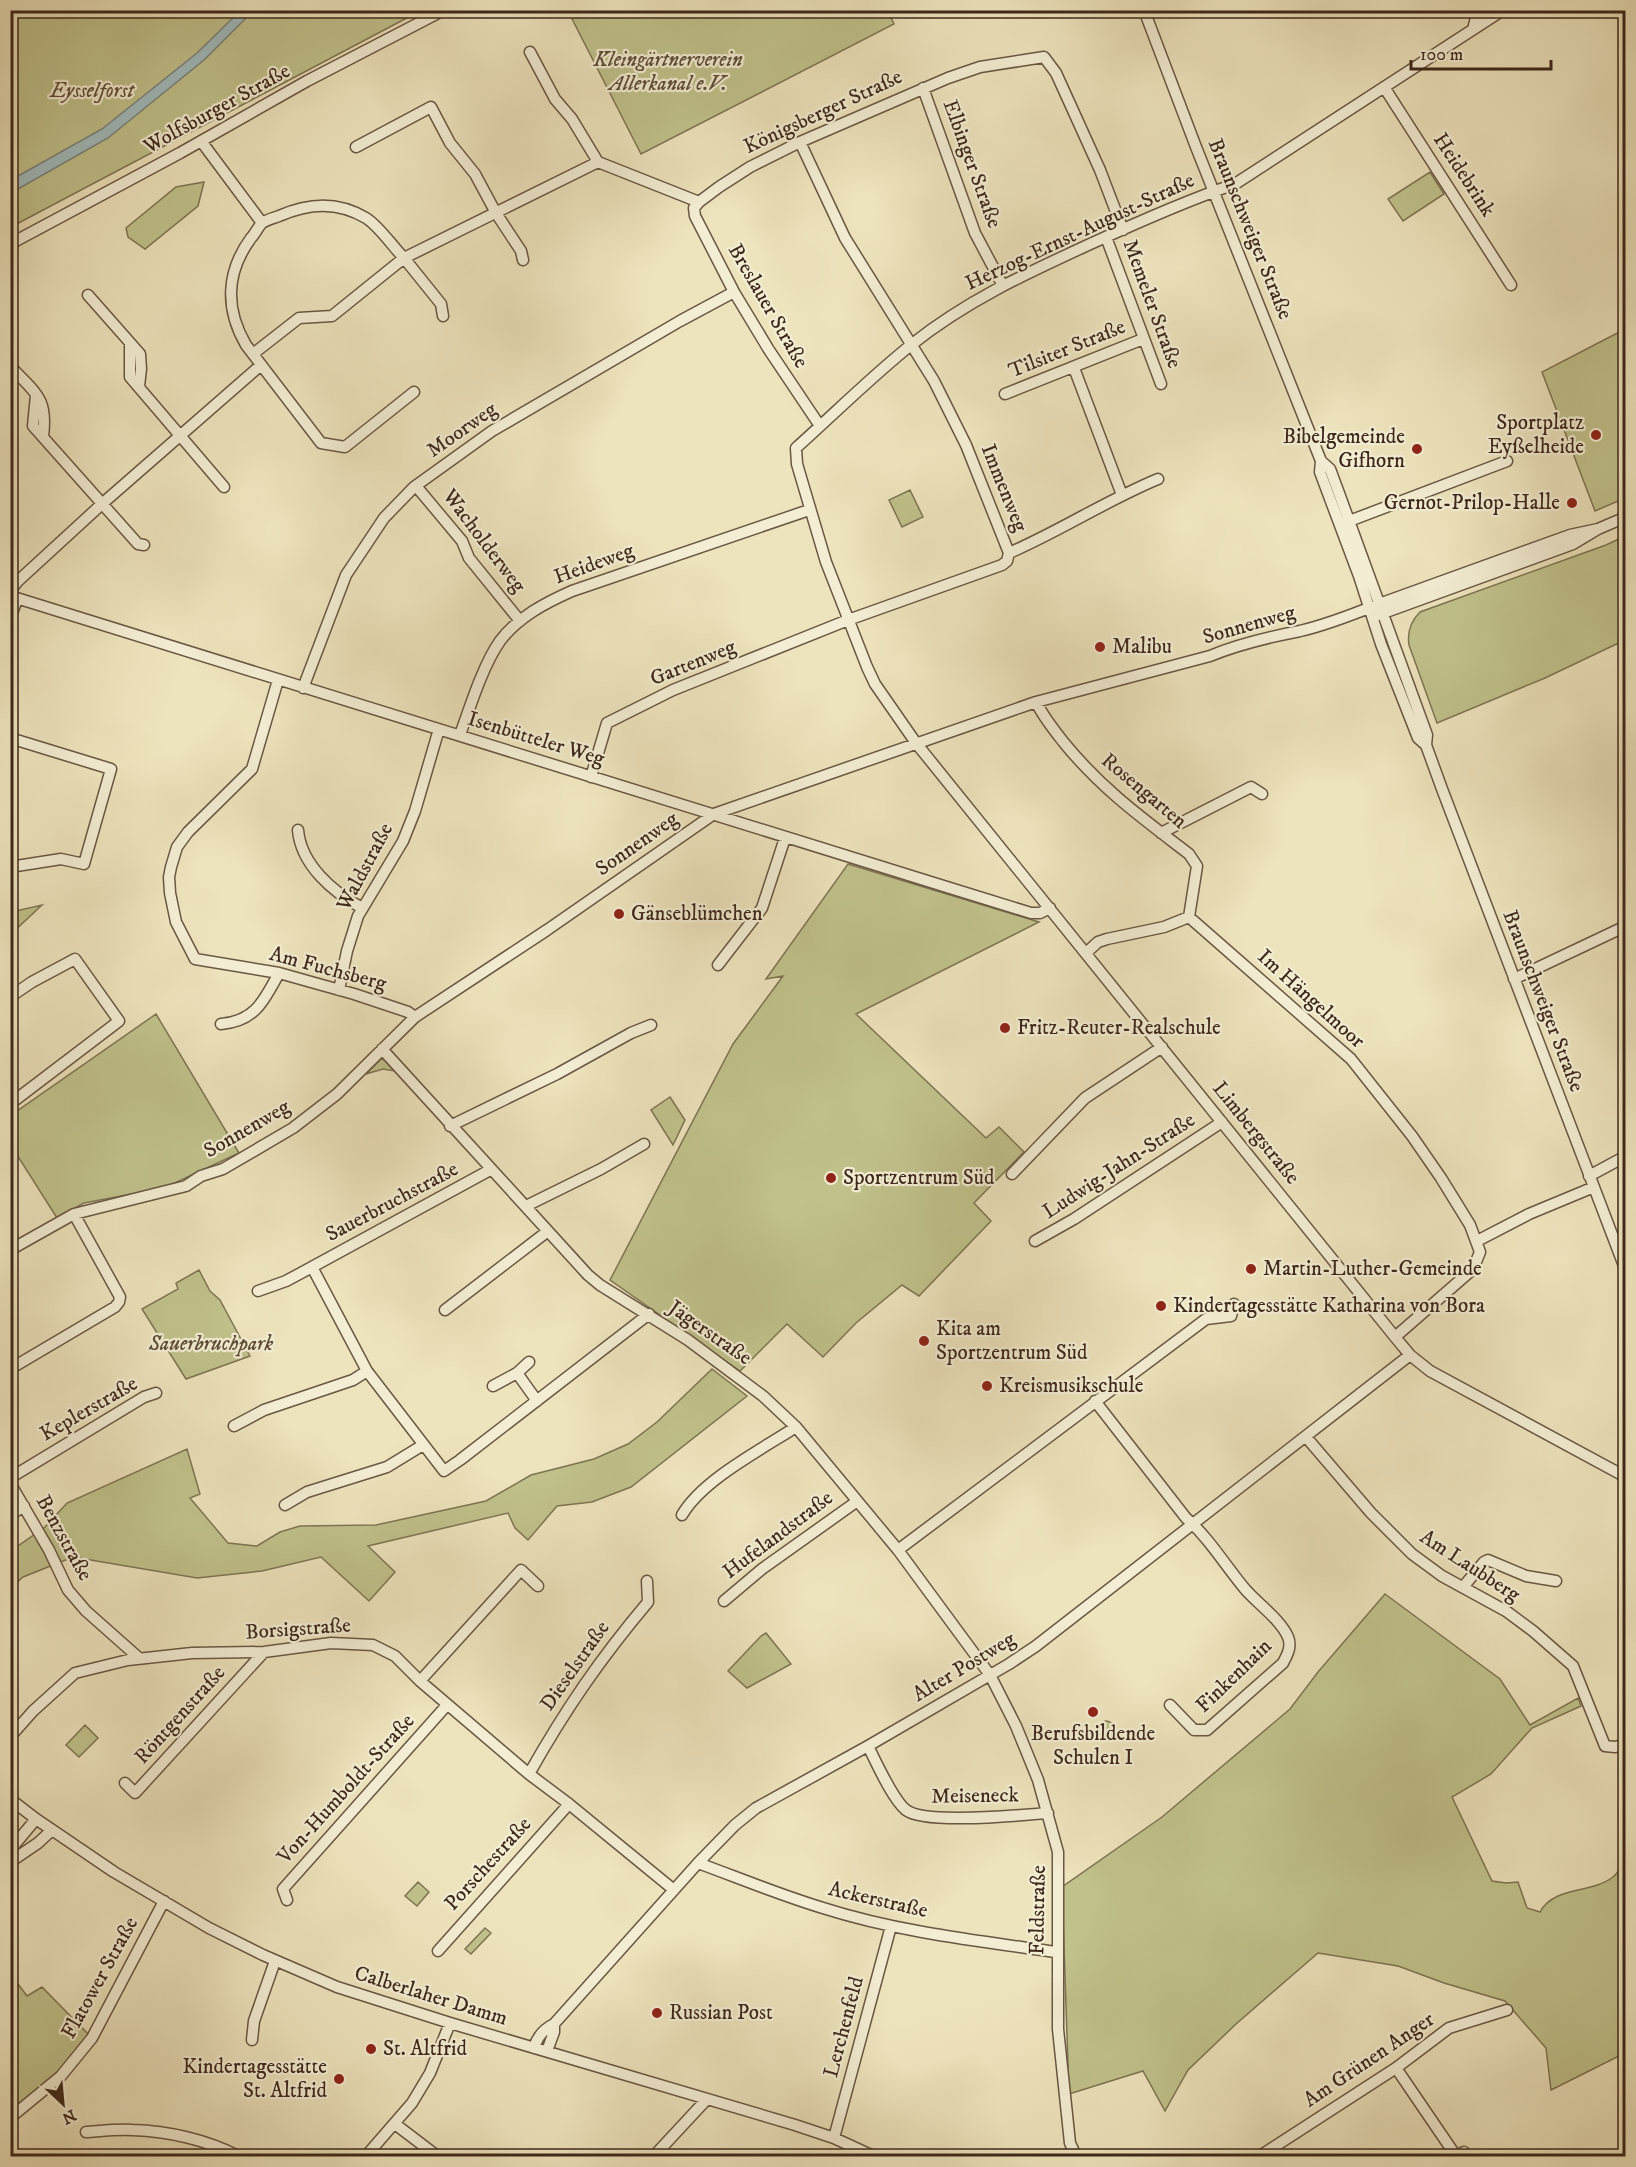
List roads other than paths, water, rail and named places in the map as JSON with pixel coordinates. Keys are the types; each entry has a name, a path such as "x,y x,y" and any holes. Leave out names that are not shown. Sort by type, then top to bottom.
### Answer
{"street":[{"name":"Wolfsburger Straße","path":"10,244 307,81 444,10"},
{"name":"Braunschweiger Straße","path":"1144,10 1213,191 1321,461 1329,469 1376,611 1427,735 1426,745 1589,1185 1626,1271"},
{"path":"1473,29 1478,10"},
{"name":"Herzog-Ernst-August-Straße","path":"916,743 875,684 848,620 809,510 796,464 796,448 911,345 1002,284 1122,230 1213,191 1235,184 1503,10"},
{"path":"530,52 555,99 572,119 598,162 699,202"},
{"name":"Königsberger Straße","path":"699,202 750,167 800,142 923,88 980,67 1044,57 1056,73 1100,170 1122,230"},
{"name":"Heidebrink","path":"1384,87 1510,285"},
{"name":"Elbinger Straße","path":"923,88 971,225 1002,284"},
{"path":"356,147 431,107 450,144 476,174 496,213 521,251 523,260"},
{"path":"201,141 262,223"},
{"name":"Immenweg","path":"800,142 845,238 934,381 966,445 1009,553 1007,561 1002,565 848,620"},
{"path":"253,354 299,318 332,316 404,258 598,162"},
{"name":"Breslauer Straße","path":"699,202 694,208 695,216 734,292 772,356 820,426"},
{"path":"414,392 345,447 321,443 261,365 238,330 232,315 232,279 238,259 262,223 291,211 312,206 325,204 346,209 368,219 404,258 441,304 443,316"},
{"name":"Memeler Straße","path":"1106,237 1161,384"},
{"name":"Moorweg","path":"303,688 346,575 384,518 416,486 492,431 734,292"},
{"path":"88,295 130,344 130,377 224,487"},
{"name":"Tilsiter Straße","path":"1005,394 1143,339"},
{"path":"10,619 13,595 18,581 103,503 261,365"},
{"path":"10,366 36,395 33,426 138,544 144,545"},
{"path":"1074,368 1122,495"},
{"path":"1345,523 1507,461"},
{"path":"1009,553 1158,479"},
{"name":"Wacholderweg","path":"416,486 462,541 469,558 520,621"},
{"name":"Heideweg","path":"460,735 500,641 520,621 552,600 572,591 809,510"},
{"name":"Sonnenweg","path":"10,1250 74,1214 186,1186 201,1176 223,1169 293,1128 337,1094 415,1017 547,930 714,814 1036,702 1210,656 1232,647 1359,613 1376,611 1570,535 1598,529 1626,517"},
{"name":"Isenbütteler Weg","path":"13,595 785,838 1031,912 1040,913 1050,908"},
{"name":"Gartenweg","path":"591,777 607,723 673,690 848,620"},
{"name":"Am Fuchsberg","path":"278,680 252,769 188,832 177,847 169,877 176,922 195,959 279,973 408,1012 415,1017"},
{"name":"Rosengarten","path":"1036,702 1043,717 1090,773 1111,794 1190,854 1197,866 1189,917"},
{"name":"Waldstraße","path":"339,990 347,951 362,908 403,841 415,811 439,729"},
{"path":"10,738 111,769 84,864 61,859 10,867"},
{"name":"Limbergstraße","path":"916,743 1410,1355 1430,1371 1626,1477"},
{"path":"1161,833 1251,788 1262,794"},
{"path":"298,830 303,852 315,869 344,898 362,908"},
{"path":"718,965 762,908 785,838"},
{"path":"1086,953 1098,942 1164,927 1189,917"},
{"name":"Im Hängelmoor","path":"1189,917 1351,1059 1442,1178 1477,1241"},
{"path":"1514,979 1626,926"},
{"path":"10,997 32,982 75,959 119,1021 10,1104"},
{"path":"221,1024 236,1023 260,1008 279,973"},
{"path":"450,1126 557,1074 631,1033 651,1025"},
{"path":"1012,1174 1085,1098 1162,1047"},
{"name":"Jägerstraße","path":"382,1049 588,1275 600,1285 649,1314 755,1389 796,1427 898,1550 990,1675"},
{"name":"Ludwig-Jahn-Straße","path":"1035,1241 1074,1220 1222,1122"},
{"path":"526,1206 601,1169 644,1144"},
{"path":"1395,1337 1473,1269 1480,1252 1477,1241 1589,1185 1626,1156"},
{"name":"Sauerbruchstraße","path":"258,1292 286,1281 490,1170"},
{"path":"10,1369 119,1302 120,1297 74,1214"},
{"path":"445,1310 548,1231"},
{"name":"Sauerbruchstraße","path":"312,1267 367,1371 444,1471 649,1314"},
{"path":"898,1550 1206,1319 1231,1316 1234,1304"},
{"name":"Alter Postweg","path":"534,2048 536,2040 554,2024 698,1863 735,1825 756,1808 868,1746 1036,1646 1410,1355"},
{"path":"493,1386 517,1373 529,1362"},
{"path":"234,1426 264,1410 353,1380 367,1371"},
{"path":"517,1373 537,1401"},
{"name":"Keplerstraße","path":"10,1478 144,1397 156,1393"},
{"path":"1095,1401 1192,1524"},
{"path":"682,1515 690,1501 732,1468 796,1427"},
{"name":"Am Laubberg","path":"1306,1437 1396,1539 1428,1566 1506,1611 1533,1630 1573,1666 1605,1746 1615,1748 1626,1744"},
{"path":"285,1505 306,1492 387,1467 423,1445"},
{"name":"Benzstraße","path":"10,1483 49,1550 68,1590 86,1611 139,1658"},
{"name":"Hufelandstraße","path":"724,1601 762,1569 856,1502"},
{"path":"10,1515 24,1506"},
{"name":"Finkenhain","path":"1170,1705 1194,1730 1207,1730 1283,1663 1289,1652 1289,1640 1284,1631 1245,1589 1192,1524"},
{"path":"1463,1587 1488,1560 1526,1576 1556,1581"},
{"path":"420,1681 521,1570 538,1586"},
{"name":"Dieselstraße","path":"529,1774 560,1719 588,1678 614,1642 648,1602 647,1581"},
{"name":"Borsigstraße","path":"10,1737 33,1711 75,1673 139,1658 192,1653 264,1652 331,1643 373,1645 395,1656 447,1705 529,1774 674,1890"},
{"name":"Röntgenstraße","path":"125,1783 135,1793 264,1652"},
{"name":"Feldstraße","path":"990,1675 1016,1726 1038,1780 1058,1852 1056,1952 1058,2029 1070,2143 1076,2157"},
{"name":"Von-Humboldt-Straße","path":"287,1900 283,1889 447,1705"},
{"name":"Meiseneck","path":"868,1746 898,1801 906,1810 917,1816 978,1818 1048,1813"},
{"name":"Calberlaher Damm","path":"10,1799 114,1872 235,1942 337,1987 834,2138 866,2155"},
{"name":"Porschestraße","path":"438,1951 568,1804"},
{"path":"10,1850 36,1819"},
{"path":"10,1862 38,1843 52,1830"},
{"name":"Ackerstraße","path":"698,1863 824,1909 891,1926 1056,1952"},
{"name":"Flatower Straße","path":"10,2118 61,2076 92,2038 164,1901"},
{"name":"Lerchenfeld","path":"834,2138 891,1926"},
{"path":"252,2040 254,2021 275,1961"},
{"name":"Am Grünen Anger","path":"1260,2157 1396,2068 1449,2028 1507,2010"},
{"path":"366,2157 412,2103 430,2073 450,2023"},
{"name":"Alter Postweg","path":"547,2051 554,2032 554,2024"},
{"path":"1396,2068 1456,2157 1464,2152 1467,2157"},
{"path":"654,2157 707,2099"},
{"path":"395,2124 437,2157"},
{"path":"86,2132 133,2130 185,2137 226,2150 238,2157"}],"water":[{"path":"240,11 253,11 204,60 108,138 11,193 11,180 102,129 197,53"}],"place":[{"name":"Sportplatz Eyßelheide","path":"1596,435"},
{"name":"Bibelgemeinde Gifhorn","path":"1417,449"},
{"name":"Gernot-Prilop-Halle","path":"1572,503"},
{"name":"Malibu","path":"1100,647"},
{"name":"Gänseblümchen","path":"619,914"},
{"name":"Fritz-Reuter-Realschule","path":"1005,1028"},
{"name":"Sportzentrum Süd","path":"831,1178"},
{"name":"Martin-Luther-Gemeinde","path":"1251,1269"},
{"name":"Kindertagesstätte Katharina von Bora","path":"1161,1306"},
{"name":"Kita am Sportzentrum Süd","path":"924,1341"},
{"name":"Kreismusikschule","path":"987,1386"},
{"name":"Berufsbildende Schulen I","path":"1093,1712"},
{"name":"Russian Post","path":"657,2013"},
{"name":"St. Altfrid","path":"371,2049"},
{"name":"Kindertagesstätte St. Altfrid","path":"339,2079"}],"park label":[{"name":"Kleingärtnerverein Allerkanal e.V.","path":"668,72"},
{"name":"Eysselforst","path":"92,91"},
{"name":"Sauerbruchpark","path":"211,1344"}]}
